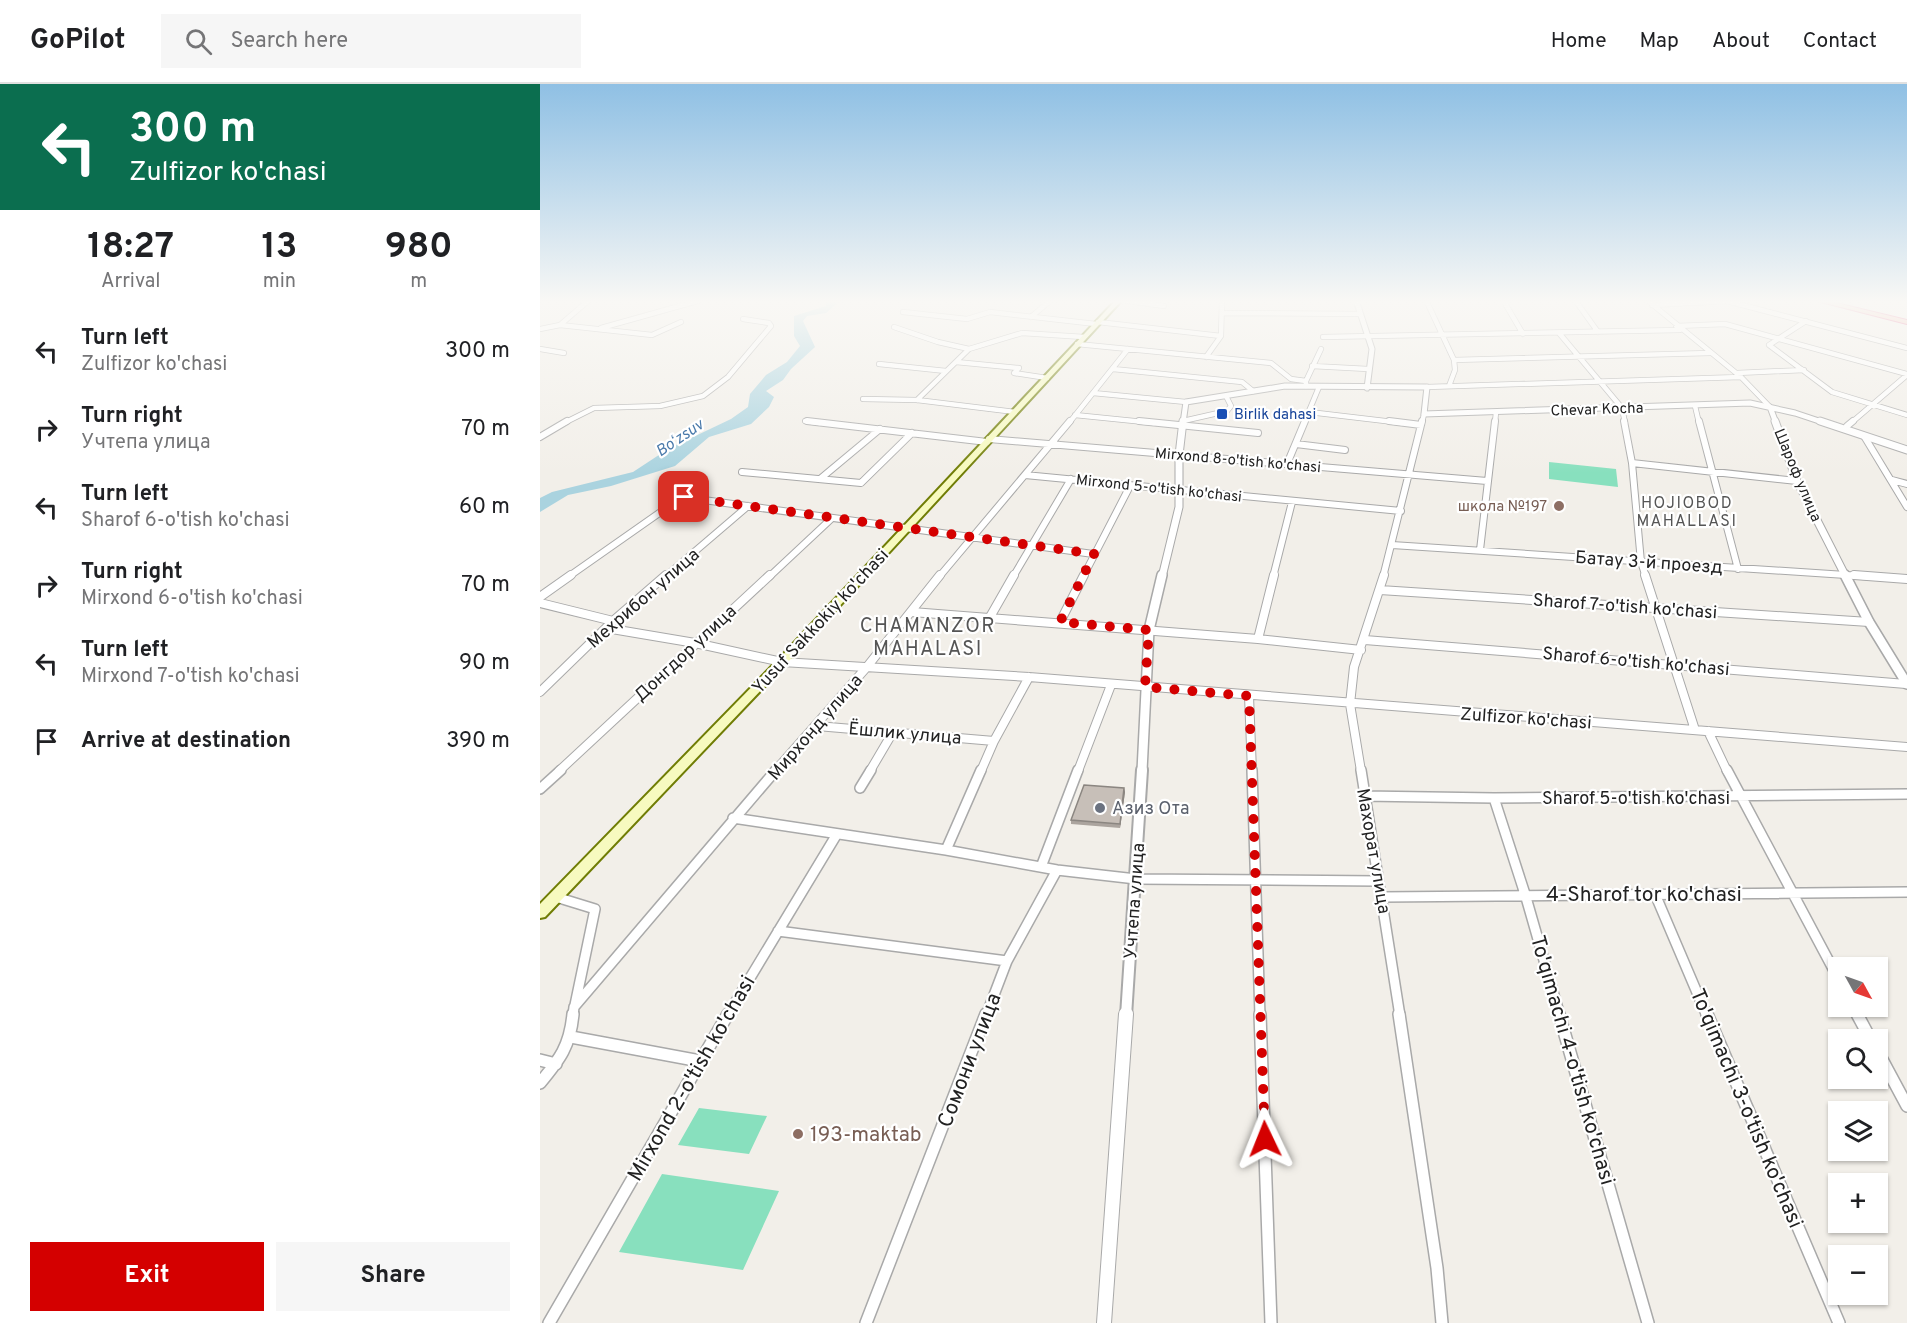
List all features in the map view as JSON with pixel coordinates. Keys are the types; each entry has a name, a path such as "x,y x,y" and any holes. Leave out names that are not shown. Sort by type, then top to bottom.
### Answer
{"main road":[{"name":"Yusuf Sakkokiy ko'chasi","path":"540,913 782,663 1066,358"}],"street":[{"path":"540,437 597,406 644,406 679,402 704,395 742,358"},
{"path":"917,400 960,358"},
{"name":"Мирхонд улица","path":"574,1007 733,818 817,726 866,668 970,538 1121,358"},
{"path":"1215,358 1271,363 1291,379 1319,387 1367,388 1598,381 1804,370"},
{"path":"1306,384 1316,358"},
{"path":"1367,388 1370,358"},
{"path":"1449,386 1455,370 1454,360 1523,358"},
{"path":"1581,358 1622,408 1632,464 1641,562 1695,730"},
{"name":"Шароф улица","path":"1716,358 1739,375 1770,406 1797,481 1844,576 1907,684"},
{"path":"1787,358 1832,392 1907,415"},
{"path":"1845,358 1907,375"},
{"path":"956,362 1019,368 1014,373 1047,378"},
{"path":"879,364 946,371"},
{"path":"1312,366 1368,369"},
{"path":"1113,369 1242,382 1253,391"},
{"path":"1847,426 1907,375"},
{"path":"1094,393 1186,402 1306,384"},
{"path":"1287,464 1319,387"},
{"name":"Махорат улица","path":"1427,387 1424,414 1401,511 1365,640 1354,667 1350,704 1382,897 1437,1268 1442,1323"},
{"path":"1182,423 1227,411 1231,406 1226,396"},
{"path":"863,399 917,400 1015,412"},
{"name":"Учтепа улица","path":"1104,1323 1136,879 1149,630 1179,507 1179,455 1186,402"},
{"name":"Chevar Kocha","path":"1424,414 1750,403 1770,406 1907,450"},
{"path":"1695,406 1738,569"},
{"path":"1309,412 1421,425"},
{"path":"1480,550 1496,412"},
{"path":"1075,415 1182,423 1258,433"},
{"name":"Mirxond 8-o'tish ko'chasi","path":"805,422 988,440 1487,481"},
{"path":"820,479 880,429"},
{"path":"742,472 861,483 912,433"},
{"path":"1864,436 1907,507"},
{"path":"1296,444 1345,450"},
{"path":"1632,464 1797,481"},
{"name":"Mirxond 5-o'tish ko'chasi","path":"1025,475 1401,511"},
{"path":"990,617 1071,479"},
{"path":"1892,480 1907,484"},
{"path":"1060,622 1130,486"},
{"path":"540,597 680,498 1094,554"},
{"path":"1258,639 1292,502"},
{"name":"Мехрибон улица","path":"540,692 613,621 748,506"},
{"name":"Донгдор улица","path":"540,789 831,519"},
{"name":"Батау 3-й проезд","path":"1392,545 1907,579"},
{"name":"Sharof 7-o'tish ko'chasi","path":"1380,590 1869,622"},
{"path":"540,603 613,621"},
{"path":"912,612 1060,622 1361,650"},
{"name":"Zulfizor ko'chasi","path":"606,628 695,643 782,663 1029,677 1907,747"},
{"name":"Sharof 6-o'tish ko'chasi","path":"1365,640 1907,684"},
{"path":"946,850 994,741 1029,677"},
{"path":"1041,867 1111,684"},
{"path":"1249,696 1271,1323"},
{"name":"Ёшлик улица","path":"817,726 994,741"},
{"path":"1708,731 1740,797 1828,959"},
{"path":"860,788 893,732"},
{"name":"Sharof 5-o'tish ko'chasi","path":"1364,796 1494,798 1907,794"},
{"name":"To'qimachi 4-o'tish ko'chasi","path":"1494,798 1525,894 1648,1323"},
{"path":"733,818 946,850 1057,870 1136,879 1378,881"},
{"name":"Mirxond 2-o'tish ko'chasi","path":"549,1323 700,1061 837,834"},
{"name":"Сомони улица","path":"866,1323 1007,962 1057,870"},
{"name":"4-Sharof tor ko'chasi","path":"1382,897 1907,892"},
{"name":"To'qimachi 3-o'tish ko'chasi","path":"1655,894 1839,1323"},
{"path":"540,1083 556,1064 571,1037 574,1007 595,909 555,897"},
{"path":"778,931 1007,962"},
{"path":"571,1037 700,1061"},
{"path":"540,1060 556,1064"},
{"path":"1888,1071 1907,1106"}],"green space":[{"path":"1549,462 1616,469 1618,487 1549,479"},
{"path":"699,1108 767,1116 749,1154 678,1145"},
{"path":"662,1174 779,1191 743,1270 619,1252"}],"water":[{"path":"790,358 803,358 783,380 766,391 774,397 769,407 751,424 709,437 675,466 611,486 568,495 540,512 540,498 552,492 633,472 668,449 731,419 748,407 750,394 766,375"}],"building":[{"name":"Азиз Ота","path":"1084,785 1124,788 1120,824 1071,820"}],"place":[{"name":"Birlik dahasi","path":"1222,414"},
{"name":"школа №197","path":"1559,506"},
{"name":"Азиз Ота","path":"1100,808"},
{"name":"193-maktab","path":"798,1134"}],"district":[{"name":"HOJIOBOD MAHALLASI","path":"1687,511"},
{"name":"CHAMANZOR MAHALASI","path":"928,636"}],"route":[{"path":"684,497 1094,554 1060,622 1149,630 1145,687 1249,696 1265,1139"}],"water label":[{"name":"Boʻzsuv","path":"679,437"}]}
